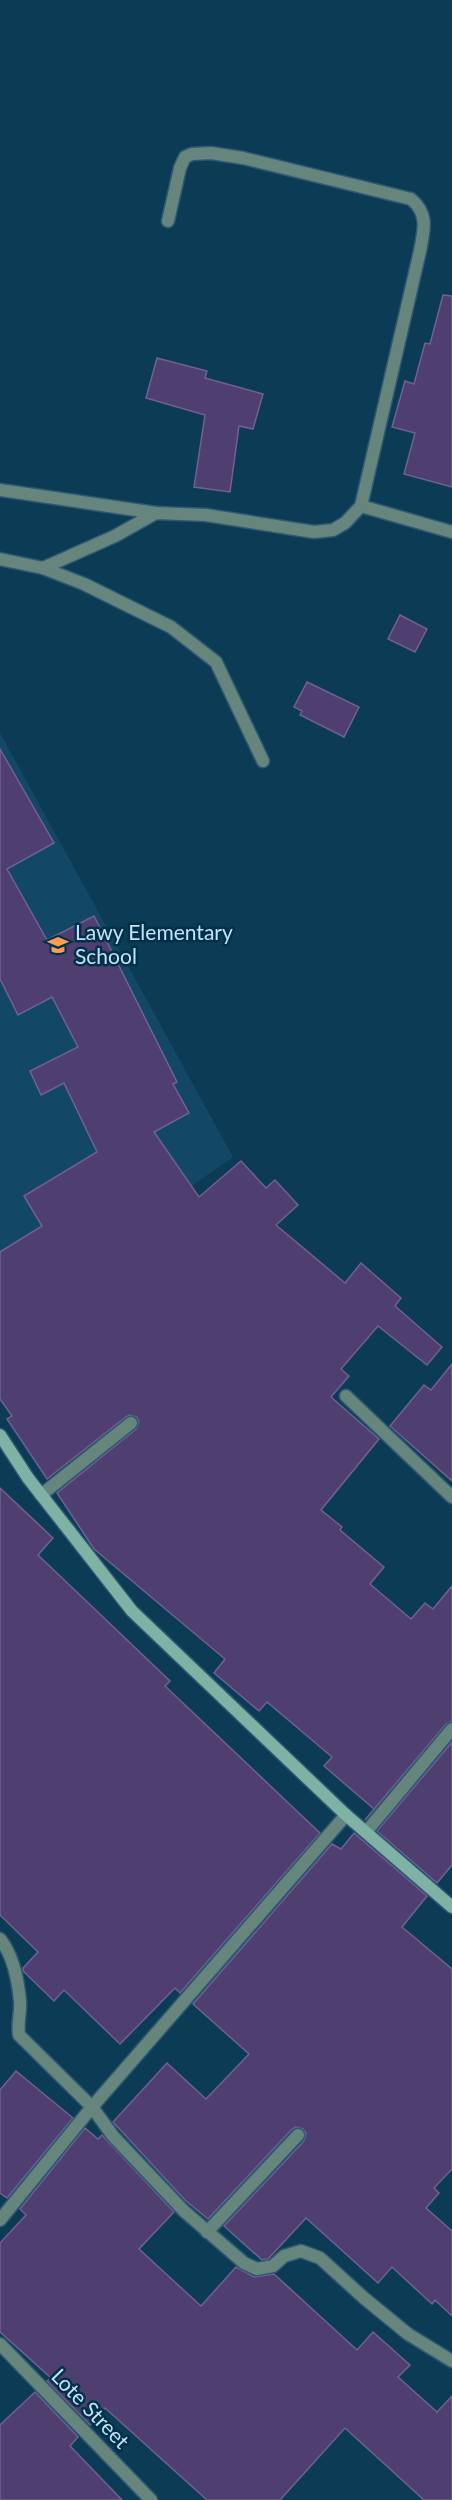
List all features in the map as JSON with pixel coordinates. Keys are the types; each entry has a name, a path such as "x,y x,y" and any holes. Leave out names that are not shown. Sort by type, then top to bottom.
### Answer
{"main road":[{"path":"0,1435 41,1495 132,1611 346,1815 452,1907"}],"street":[{"path":"0,490 156,513 206,515 314,532 333,530 345,523 361,506 420,251 424,216 420,207 411,199 243,158 212,153 192,154 185,157 180,168 168,221"},
{"path":"361,506 451,529"},
{"path":"43,568 115,536 156,513"},
{"path":"0,559 43,568 93,589 171,627 216,662 263,761"},
{"path":"346,1396 452,1497"},
{"path":"41,1495 131,1423"},
{"path":"366,1832 452,1729"},
{"path":"0,2220 92,2107 346,1815"},
{"path":"0,1939 8,1949 15,1974 20,2002 18,2035 92,2107 113,2136 207,2232 244,2264 257,2269 273,2266 284,2256 301,2251 320,2258 408,2334 452,2361"},
{"path":"207,2232 298,2135"},
{"name":"Lote Street","path":"0,2344 151,2500"}],"shaded area":[{"name":"Lawy Elementary School","path":"0,733 233,1157 0,1320"}],"building":[{"path":"443,295 452,296 452,487 404,474 415,433 392,427 405,381 414,384 425,343 430,344"},
{"path":"157,358 207,371 205,378 263,394 253,429 239,426 230,492 194,487 205,415 146,398"},
{"path":"400,615 427,629 415,652 388,639"},
{"path":"307,682 359,707 344,737 300,715 302,711 294,707"},
{"path":"0,749 54,843 7,869 47,940 94,916 177,1082 173,1084 189,1113 154,1132 199,1197 241,1161 266,1188 275,1180 298,1205 276,1225 345,1283 361,1263 401,1298 395,1306 442,1347 427,1365 378,1326 341,1369 349,1376 331,1397 379,1439 321,1510 342,1527 340,1530 384,1567 370,1584 411,1619 425,1603 433,1609 452,1586 452,1721 446,1724 365,1820 374,1809 324,1766 332,1757 267,1702 259,1711 214,1673 225,1659 94,1549 57,1493 136,1429 139,1422 137,1417 130,1415 126,1417 47,1479 7,1419 12,1416 0,1399 0,1252 42,1226 24,1196 97,1152 64,1083 41,1095 30,1071 78,1047 52,997 18,1015 0,979"},
{"path":"452,1364 452,1481 390,1426 424,1385 431,1390"},
{"path":"0,1488 53,1538 38,1555 170,1681 165,1686 320,1833 180,1993 175,1988 120,2044 64,1990 54,2001 23,1971 23,1968 38,1952 0,1915"},
{"path":"452,1742 452,1865 437,1883 377,1831"},
{"path":"354,1833 427,1896 402,1927 452,1969 452,2169 434,2188 439,2193 426,2208 452,2231 452,2316 435,2300 432,2304 392,2267 378,2283 306,2218 268,2259 262,2260 224,2226 304,2141 306,2133 303,2129 296,2127 292,2129 208,2219 185,2200 113,2122 167,2063 206,2099 249,2054 193,2004 332,1844 341,1849"},
{"path":"16,2071 73,2118 7,2198 0,2193 0,2090"},
{"path":"85,2128 98,2139 102,2135 174,2212 139,2249 201,2306 236,2267 254,2277 274,2274 357,2350 373,2332 410,2365 398,2377 437,2412 452,2396 452,2500 424,2500 345,2428 280,2500 207,2500 105,2408 90,2425 47,2381 51,2378 0,2332 0,2243 26,2215 20,2209"},
{"path":"35,2392 78,2437 70,2446 122,2500 0,2500 0,2425"}],"place":[{"name":"Lawy Elementary School","path":"58,945"}]}
